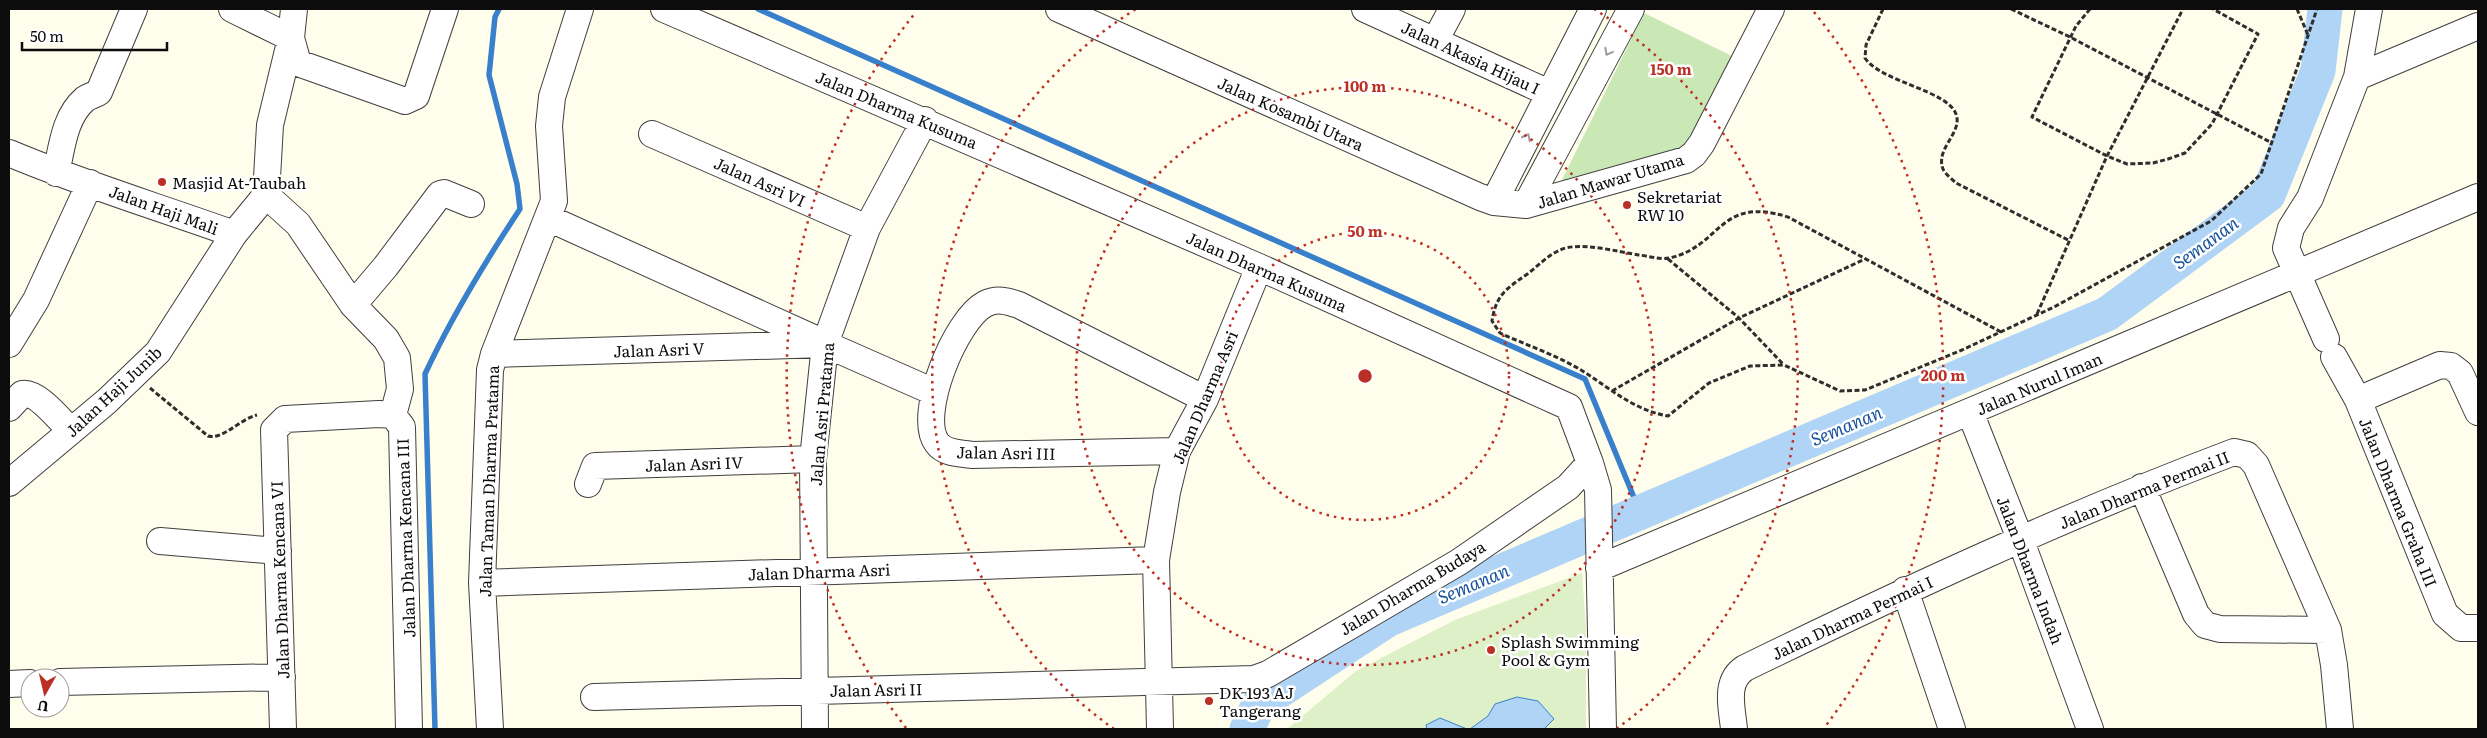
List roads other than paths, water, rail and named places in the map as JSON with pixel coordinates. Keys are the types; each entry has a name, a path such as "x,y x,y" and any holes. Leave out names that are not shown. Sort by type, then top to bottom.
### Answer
{"street":[{"path":"56,173 67,124 80,105 100,91 134,9"},
{"path":"232,9 291,38 298,63 405,102 416,96 445,9"},
{"path":"294,9 291,38 270,125 266,195 298,224 353,306 386,339 397,358 400,389 392,415"},
{"name":"Jalan Taman Dharma Pratama","path":"490,729 482,584 490,370 494,354 554,201 549,126 552,97 580,9"},
{"name":"Jalan Dharma Kusuma","path":"664,9 925,120 1564,404 1572,412 1598,490 1603,729"},
{"name":"Jalan Akasia Hijau I","path":"1365,9 1549,93"},
{"path":"1435,41 1452,9"},
{"path":"1494,202 1593,9"},
{"path":"1526,205 1631,9"},
{"name":"Jalan Mawar Utama","path":"1526,205 1686,160 1694,154 1702,143 1771,9"},
{"name":"Jalan Dharma Graha III","path":"2369,9 2357,77 2310,198 2291,228 2286,248 2299,273 2330,348 2358,400 2445,614 2461,628 2478,628"},
{"name":"Jalan Kosambi Utara","path":"1075,12 1494,202 1526,205"},
{"path":"2357,77 2478,26"},
{"name":"Jalan Asri Pratama","path":"815,729 813,459 825,344 867,228 925,120"},
{"name":"Jalan Asri VI","path":"652,134 867,228"},
{"name":"Jalan Haji Mali","path":"9,154 56,173 90,183 234,234 266,195"},
{"path":"9,344 36,300 90,183"},
{"path":"353,306 386,266 440,194 444,193 471,204"},
{"name":"Jalan Nurul Iman","path":"1599,564 1970,412 2478,197"},
{"name":"Jalan Asri V","path":"548,218 934,392"},
{"name":"Jalan Haji Junib","path":"9,483 71,431 158,352 234,234"},
{"name":"Jalan Dharma Asri","path":"1160,729 1156,560 1167,492 1177,451 1205,399 1259,267"},
{"name":"Jalan Asri III","path":"1177,451 972,454 952,452 936,443 932,431 934,392 945,359 955,339 974,313 984,304 995,300 1018,305 1205,399"},
{"name":"Jalan Asri V","path":"494,354 825,344"},
{"path":"2358,400 2440,365 2451,366 2460,373 2478,412"},
{"path":"9,408 22,394 29,394 46,406 71,431"},
{"name":"Jalan Dharma Indah","path":"1970,412 2021,540 2090,729"},
{"name":"Jalan Dharma Kencana III","path":"276,427 284,419 295,417 392,415 402,427 409,729"},
{"name":"Jalan Dharma Kencana VI","path":"276,427 283,729"},
{"name":"Jalan Dharma Permai II","path":"2021,540 2142,487 2234,452 2247,455 2256,465 2328,630 2334,665 2340,729"},
{"name":"Jalan Asri IV","path":"588,484 595,466 813,459"},
{"name":"Jalan Dharma Budaya","path":"1159,682 1239,681 1254,679 1268,674 1459,562 1568,486 1590,463"},
{"path":"2142,487 2196,614 2205,625 2220,629 2328,630"},
{"name":"Jalan Dharma Permai I","path":"1734,729 1730,687 1735,676 1740,671 1905,590 2021,540"},
{"path":"160,541 278,550"},
{"name":"Jalan Dharma Asri","path":"482,584 814,570 1156,560"},
{"path":"1905,590 1952,729"},
{"path":"70,682 282,677"},
{"name":"Jalan Asri II","path":"594,697 1159,682"}],"water":[{"path":"1517,697 1538,701 1554,719 1544,729 1470,729 1488,716 1495,704"},
{"path":"1440,718 1467,729 1427,729 1426,725"}],"waterway":[{"path":"435,729 425,374 446,331 520,209 517,184 489,75 495,17 499,9"},
{"path":"758,9 1585,379 1640,512"},
{"name":"Semanan","path":"1247,729 1259,704 1387,620 2107,314 2268,195 2318,71 2325,9"}],"place":[{"name":"Masjid At-Taubah","path":"162,182"},
{"name":"Sekretariat RW 10","path":"1627,205"},
{"name":"Splash Swimming Pool & Gym","path":"1491,650"},
{"name":"DK 193 AJ Tangerang","path":"1209,701"}]}
